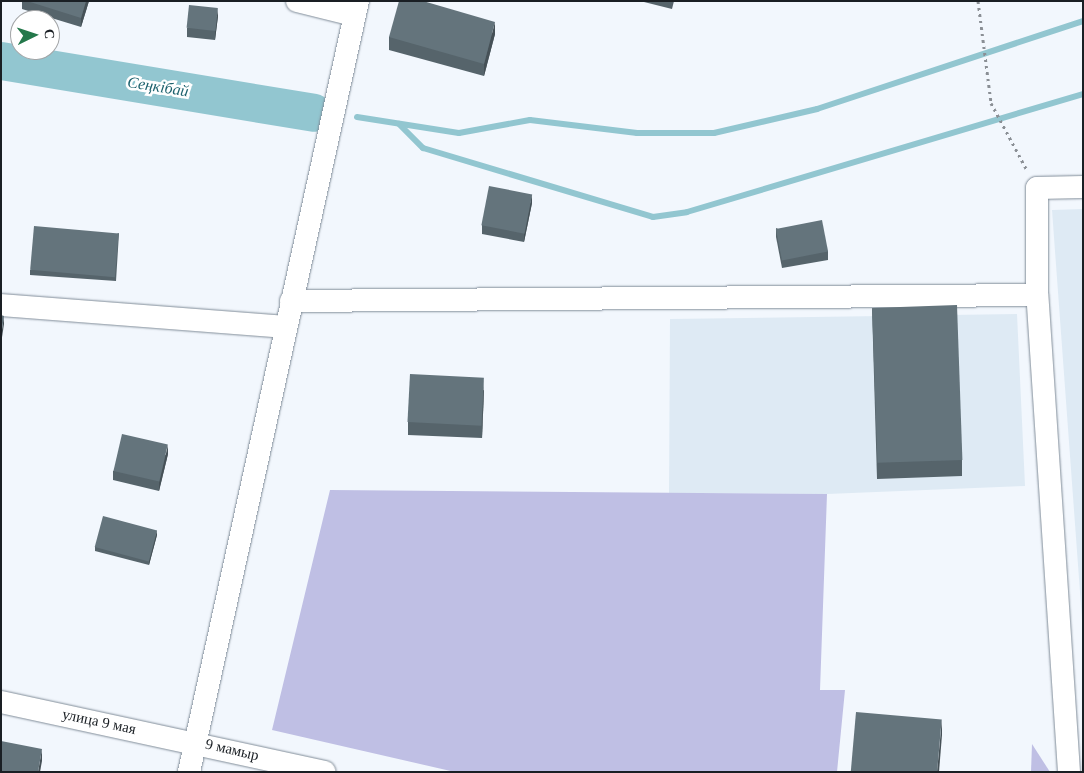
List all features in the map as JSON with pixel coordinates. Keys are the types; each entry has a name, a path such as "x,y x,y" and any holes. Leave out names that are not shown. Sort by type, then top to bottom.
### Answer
{"street":[{"path":"189,772 356,8 297,1"},
{"path":"1069,772 1037,295 1037,188 1083,187"},
{"path":"291,300 1037,295"},
{"path":"1,305 285,327"},
{"name":"улица 9 мая","path":"1,702 196,742"},
{"name":"9 мамыр","path":"196,742 325,772"}],"path":[{"path":"978,1 991,103 1037,188"}],"shaded area":[{"path":"1083,209 1083,633 1052,210"},
{"path":"1017,314 1025,486 827,494 669,493 670,319"},
{"path":"330,490 827,494 820,690 845,690 837,772 455,772 272,730"},
{"path":"1032,744 1050,772 1031,772"}],"building":[{"path":"27,1 86,1 81,18"},
{"path":"399,1 423,1 495,22 484,64 389,37"},
{"path":"189,5 218,8 215,31 187,28"},
{"path":"489,186 532,194 525,234 481,225"},
{"path":"822,220 828,251 782,260 776,229"},
{"path":"34,226 119,233 115,277 30,270"},
{"path":"957,305 962,460 877,463 872,308"},
{"path":"1,315 4,316 1,336"},
{"path":"410,374 484,378 481,426 407,422"},
{"path":"122,434 168,445 159,482 113,471"},
{"path":"103,516 157,530 149,561 95,547"},
{"path":"856,712 942,719 937,772 851,772"},
{"path":"1,741 42,749 38,772 1,772"}],"waterway":[{"path":"357,117 459,133 530,120 637,133 714,133 817,109 1083,21"},
{"name":"Сеңкібай","path":"1,61 314,113"},
{"path":"399,124 423,148 653,217 687,212 1083,94"}]}
